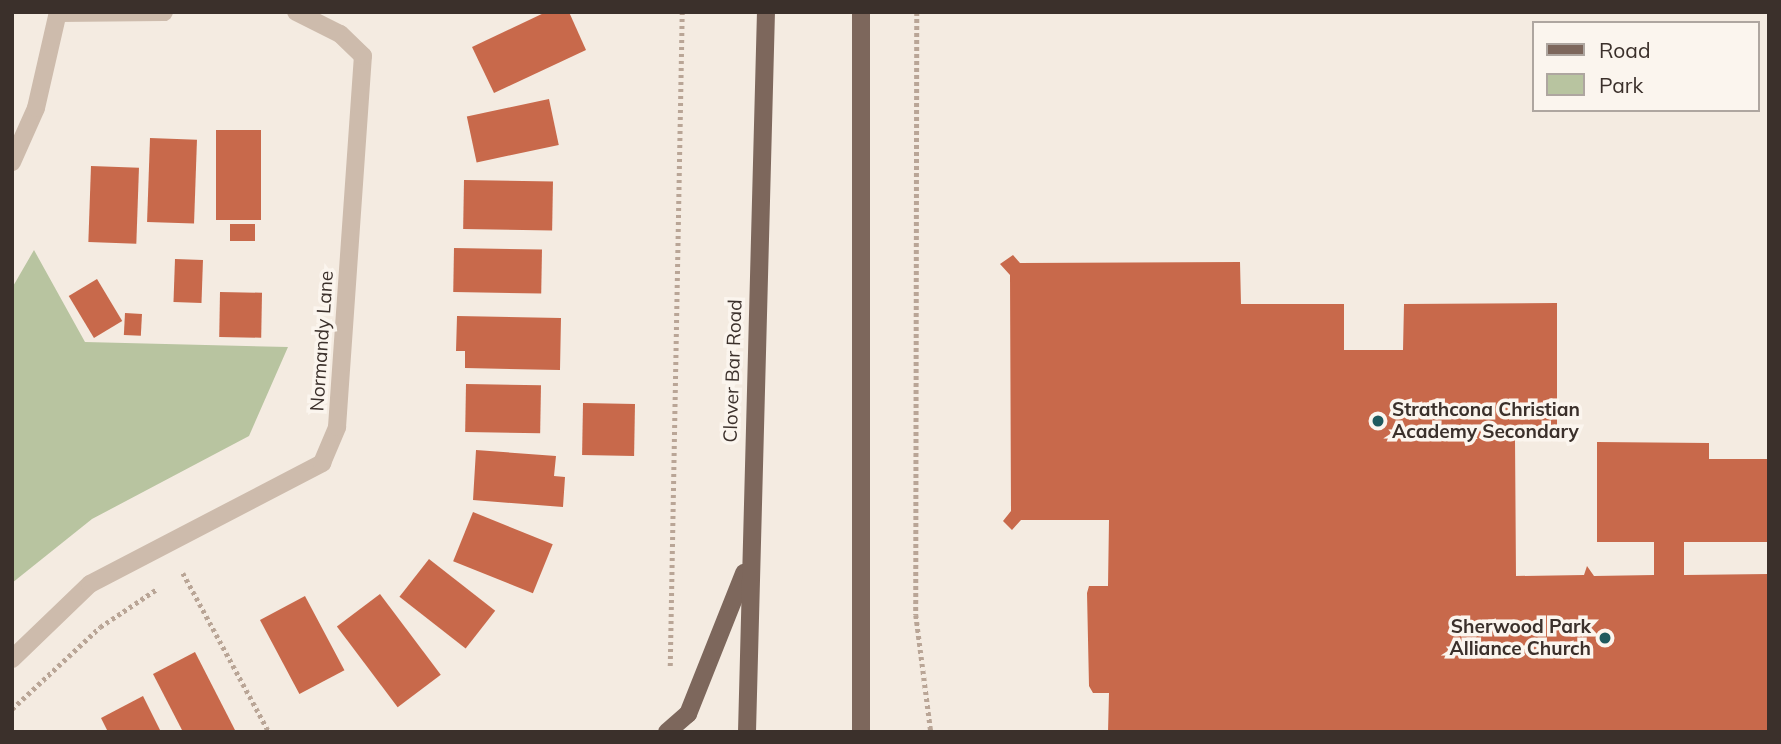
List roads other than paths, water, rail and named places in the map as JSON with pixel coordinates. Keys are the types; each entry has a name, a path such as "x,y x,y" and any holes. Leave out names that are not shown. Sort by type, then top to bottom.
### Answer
{"main road":[{"name":"Clover Bar Road","path":"747,732 748,563 766,12"},
{"path":"861,12 861,732"},
{"path":"667,732 688,714 748,563"}],"street":[{"path":"12,162 36,108 58,13 164,12"},
{"name":"Normandy Lane","path":"12,659 90,584 322,463 337,427 363,56 340,34 296,12"}],"place":[{"name":"Strathcona Christian Academy Secondary","path":"1378,421"},
{"name":"Sherwood Park Alliance Church","path":"1605,638"}]}
